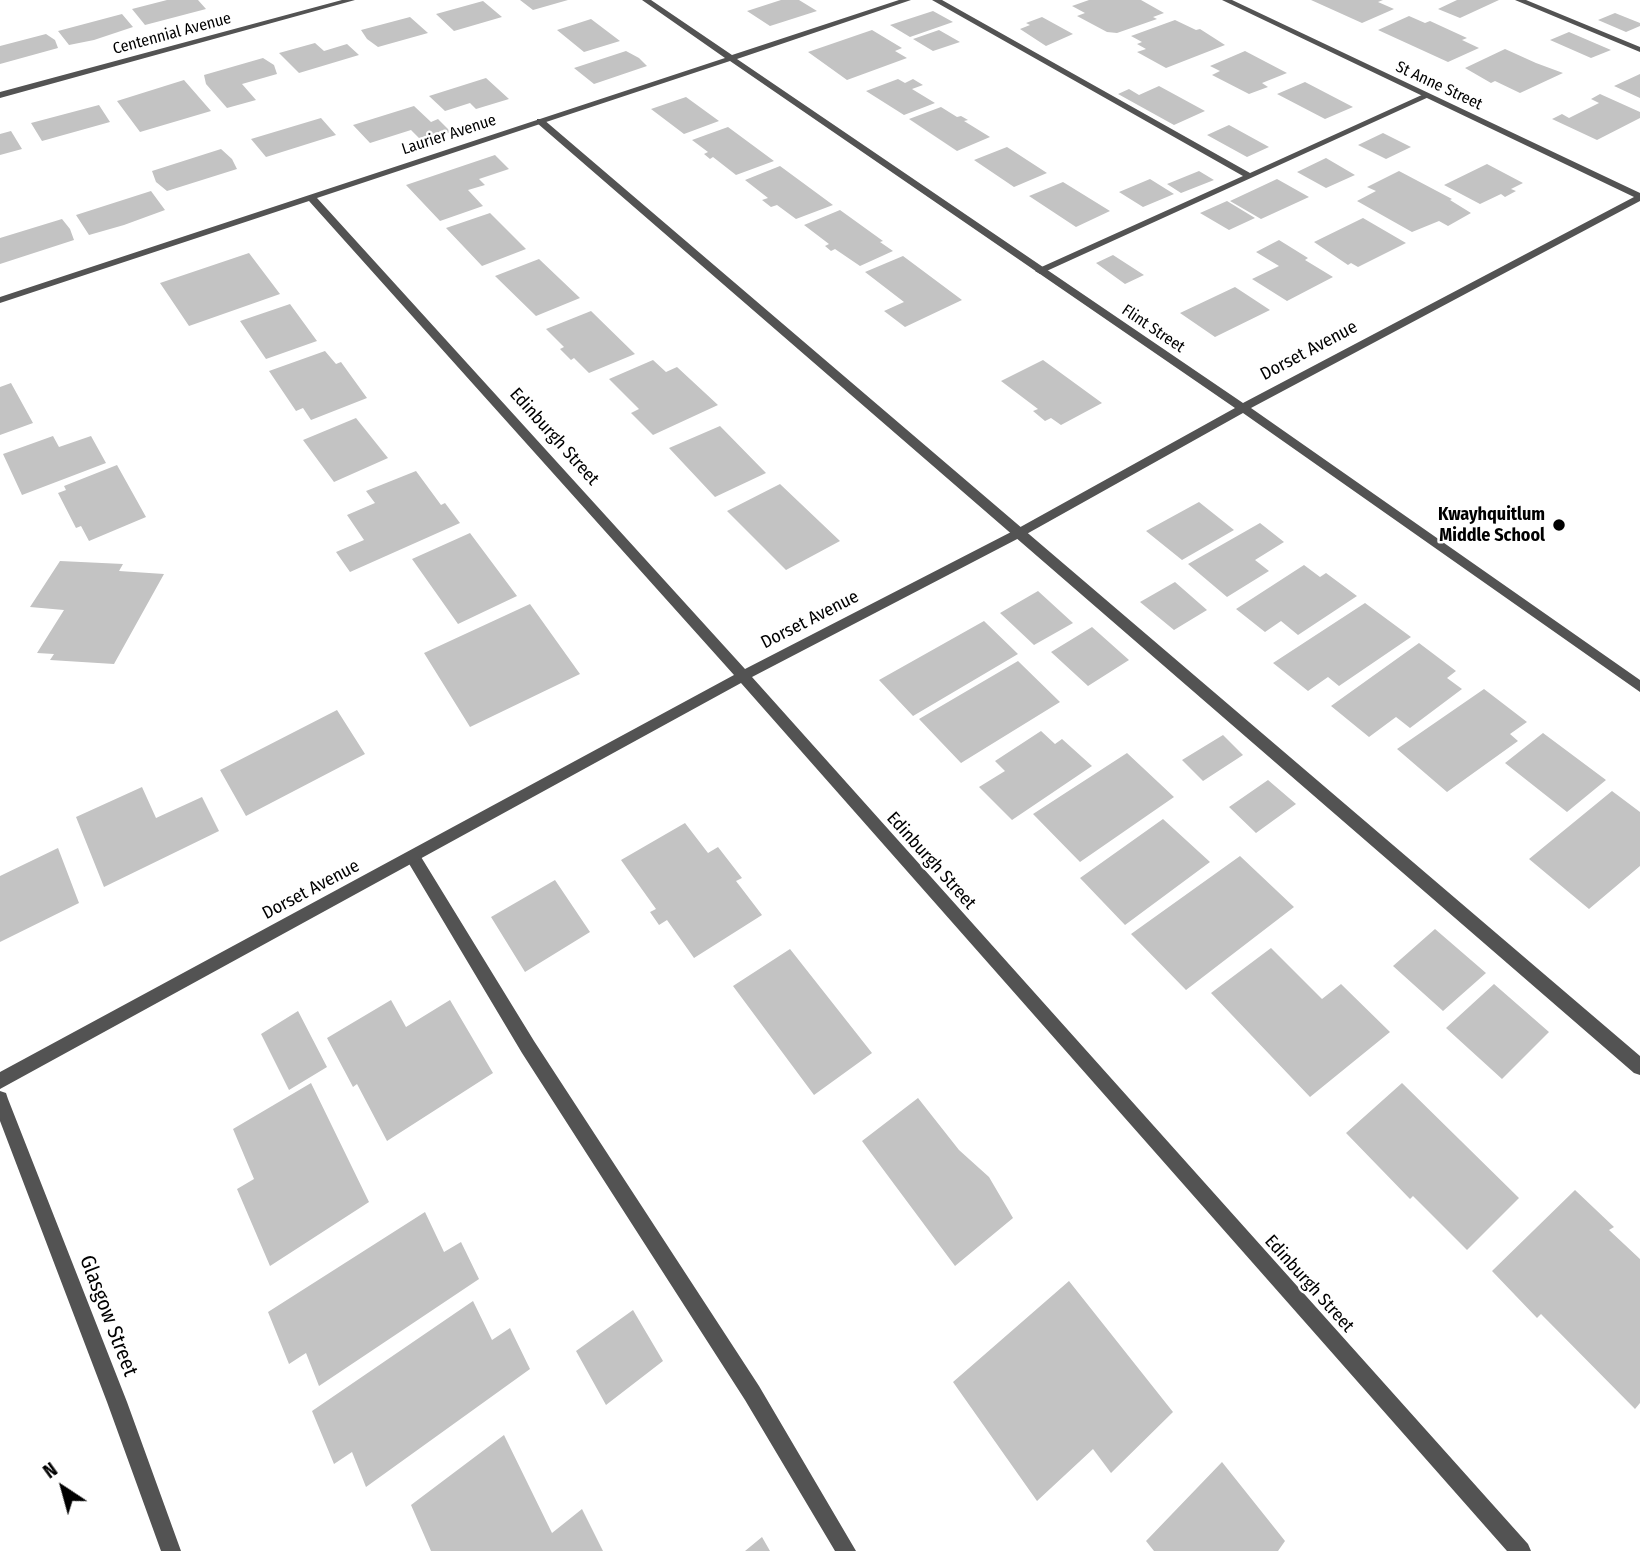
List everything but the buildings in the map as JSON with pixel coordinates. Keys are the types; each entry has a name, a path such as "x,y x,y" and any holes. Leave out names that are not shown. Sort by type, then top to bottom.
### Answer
{"street":[{"name":"Centennial Avenue","path":"0,95 351,0"},
{"name":"Flint Street","path":"646,0 1242,408 1640,687"},
{"name":"Laurier Avenue","path":"0,300 907,0"},
{"path":"936,0 1249,177"},
{"name":"St Anne Street","path":"1226,0 1640,197"},
{"path":"1519,0 1640,50"},
{"path":"1040,271 1427,96"},
{"path":"540,121 1640,1067"},
{"name":"Edinburgh Street","path":"312,197 743,676 1521,1551"},
{"name":"Dorset Avenue","path":"0,1081 743,676 1019,533 1242,408 1640,197"},
{"path":"413,857 528,1046 752,1392 846,1551"},
{"name":"Glasgow Street","path":"0,1099 117,1402 171,1551"}],"place":[{"name":"Kwayhquitlum Middle School","path":"1559,525"}]}
